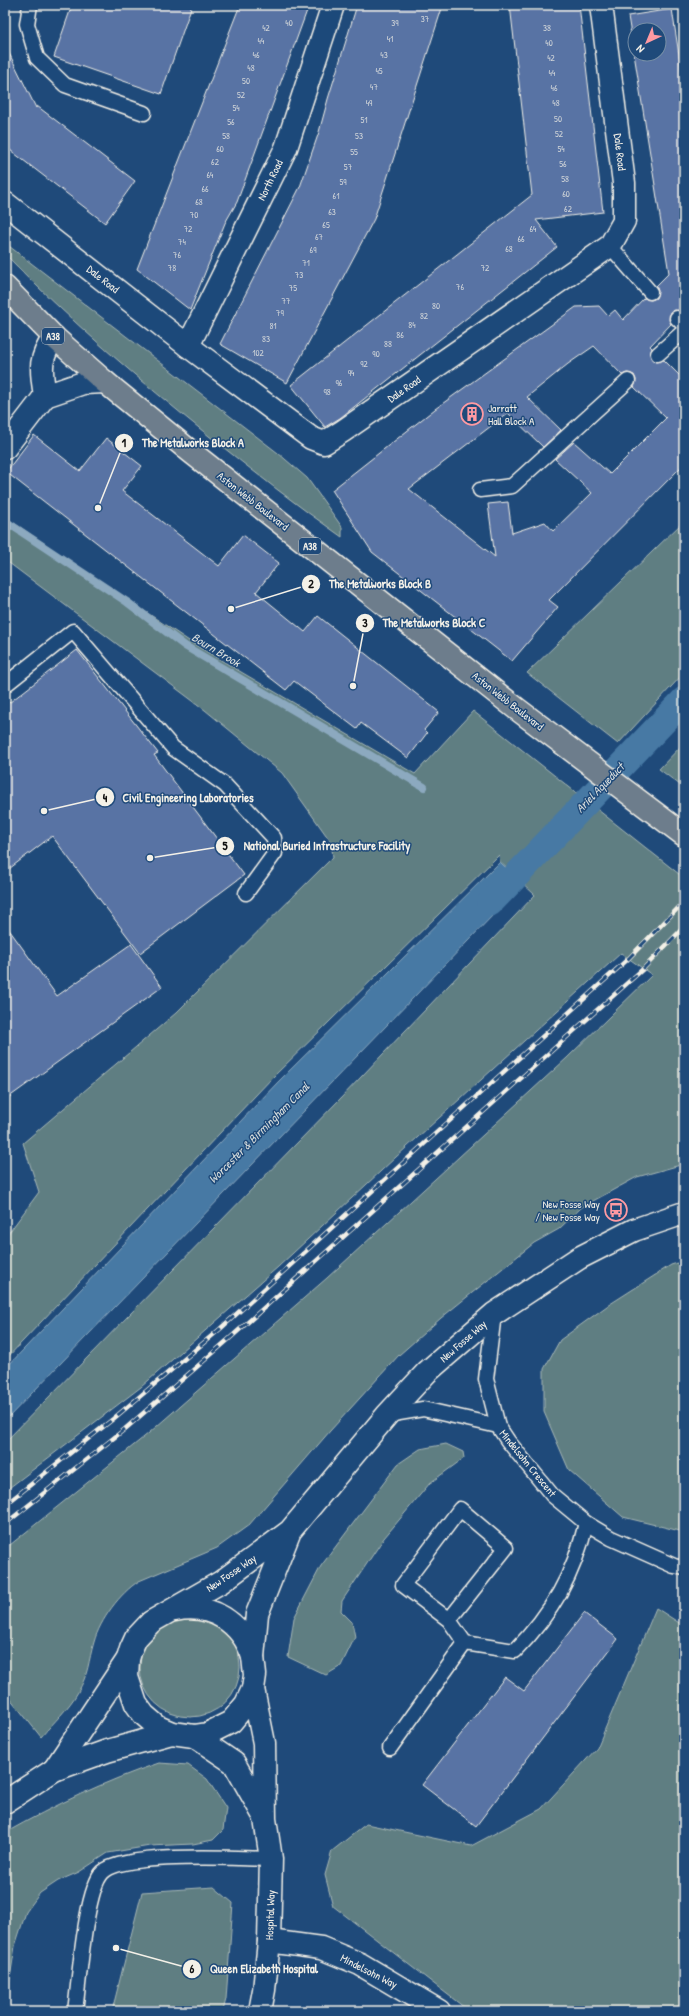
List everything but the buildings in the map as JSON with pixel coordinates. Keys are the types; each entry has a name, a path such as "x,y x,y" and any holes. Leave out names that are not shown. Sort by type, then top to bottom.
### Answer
{"highway":[{"name":"Aston Webb Boulevard","path":"5,287 54,337 105,382 505,699 684,835"}],"street":[{"name":"North Road","path":"188,346 286,148 333,5"},
{"name":"Dale Road","path":"5,203 188,346 311,438 324,443 610,246 624,221 624,183 601,5"},
{"path":"44,396 41,370 44,352 54,337"},
{"path":"5,448 44,396 83,383 105,382"},
{"name":"New Fosse Way","path":"290,1531 256,1614 253,1657 255,1675 252,1689 246,1704 231,1722 207,1734 194,1736 172,1733 150,1721 136,1704 127,1677 128,1659 131,1649 142,1631 159,1616 221,1582 290,1531 387,1415 427,1372 494,1314 579,1258 634,1230 684,1213"},
{"name":"New Fosse Way","path":"170,1611 183,1608 204,1609 226,1618 242,1634 249,1645 253,1657"},
{"name":"New Fosse Way","path":"54,1770 128,1659"},
{"name":"Hospital Way","path":"252,1689 264,1743 266,1819 271,1860 269,1941 264,1990 260,2011"},
{"name":"New Fosse Way","path":"5,1802 54,1770 107,1751 172,1733"},
{"name":"Hospital Way","path":"194,1736 234,1763 266,1819"},
{"name":"Mindelsohn Way","path":"269,1941 321,1948 360,1964 439,2011"}],"lane":[{"path":"30,5 27,24 37,58 65,85 144,113"},
{"path":"610,246 650,292"},
{"path":"658,354 684,331"},
{"path":"480,490 512,486 628,381"},
{"path":"5,685 73,630 173,748 225,786 274,838 275,853 246,893"},
{"path":"387,1415 423,1409 498,1426 486,1379 494,1314"},
{"name":"Mindelsohn Crescent","path":"498,1426 552,1495 586,1523 611,1538 674,1566 684,1568"},
{"path":"449,1620 506,1548 460,1509 403,1585 449,1620 465,1643 515,1651 537,1629 564,1589 580,1547 586,1523"},
{"path":"390,1748 465,1643"},
{"path":"75,2011 89,1902 102,1872 116,1865 174,1857 271,1860"}],"green space":[{"path":"5,243 278,453 307,478 342,527 342,537 225,449 156,393 104,348 5,254"},
{"path":"5,517 195,645 415,774 473,711 684,878 684,1164 637,1177 582,1207 559,1229 534,1243 441,1318 399,1355 330,1431 249,1525 217,1548 139,1581 125,1592 106,1616 101,1625 94,1642 82,1685 78,1692 66,1710 41,1737 5,1692 5,1549 149,1433 327,1278 567,1058 652,975 621,953 396,1157 278,1267 141,1387 5,1491 5,1442 340,1099 535,895 500,862 499,855 273,1077 5,1360 5,1238 39,1192 23,1143 176,1013 333,857 331,842 282,773 205,710 5,560"},
{"path":"684,521 684,673 618,744 527,673"},
{"path":"684,743 684,788 659,769"},
{"path":"684,1261 684,1532 623,1517 569,1470 544,1412 544,1369 560,1340 607,1306 671,1265"},
{"path":"446,1444 463,1452 464,1458 430,1483 384,1538 342,1601 341,1611 352,1622 355,1637 341,1666 326,1675 288,1657 294,1618 321,1566 398,1464 420,1449"},
{"path":"656,1608 684,1626 684,2011 469,2011 333,1906 325,1875 332,1851 366,1824 471,1846 541,1809 597,1748"},
{"path":"190,1617 209,1621 225,1632 236,1648 240,1667 236,1686 225,1702 209,1713 190,1717 171,1713 155,1702 144,1686 140,1667 144,1648 155,1632 171,1621"},
{"path":"159,1763 188,1765 207,1779 226,1808 223,1830 213,1840 193,1844 150,1846 108,1853 79,1872 58,1881 40,1893 26,1912 15,1946 5,2011 5,1833 80,1794"},
{"path":"214,1887 233,1903 226,1999 223,2011 112,2011 142,1892"}],"water":[{"name":"Worcester & Birmingham Canal","path":"500,862 523,884 5,1421 5,1369 278,1082"}],"waterway":[{"name":"Bourn Brook","path":"5,521 127,602 185,646 424,787"},
{"name":"Ariel Aqueduct","path":"490,903 684,700"}],"railway":[{"path":"5,1505 113,1419 220,1329 628,959 684,902"},
{"path":"5,1524 125,1429 229,1339 643,969 684,927"}],"place":[{"name":"Jarratt Hall Block A","path":"472,414"},
{"name":"The Metalworks Block A","path":"98,508"},
{"name":"The Metalworks Block B","path":"231,609"},
{"name":"The Metalworks Block C","path":"353,686"},
{"name":"Civil Engineering Laboratories","path":"44,811"},
{"name":"National Buried Infrastructure Facility","path":"150,858"},
{"name":"New Fosse Way / New Fosse Way","path":"616,1210"},
{"name":"Queen Elizabeth Hospital","path":"116,1948"}]}
